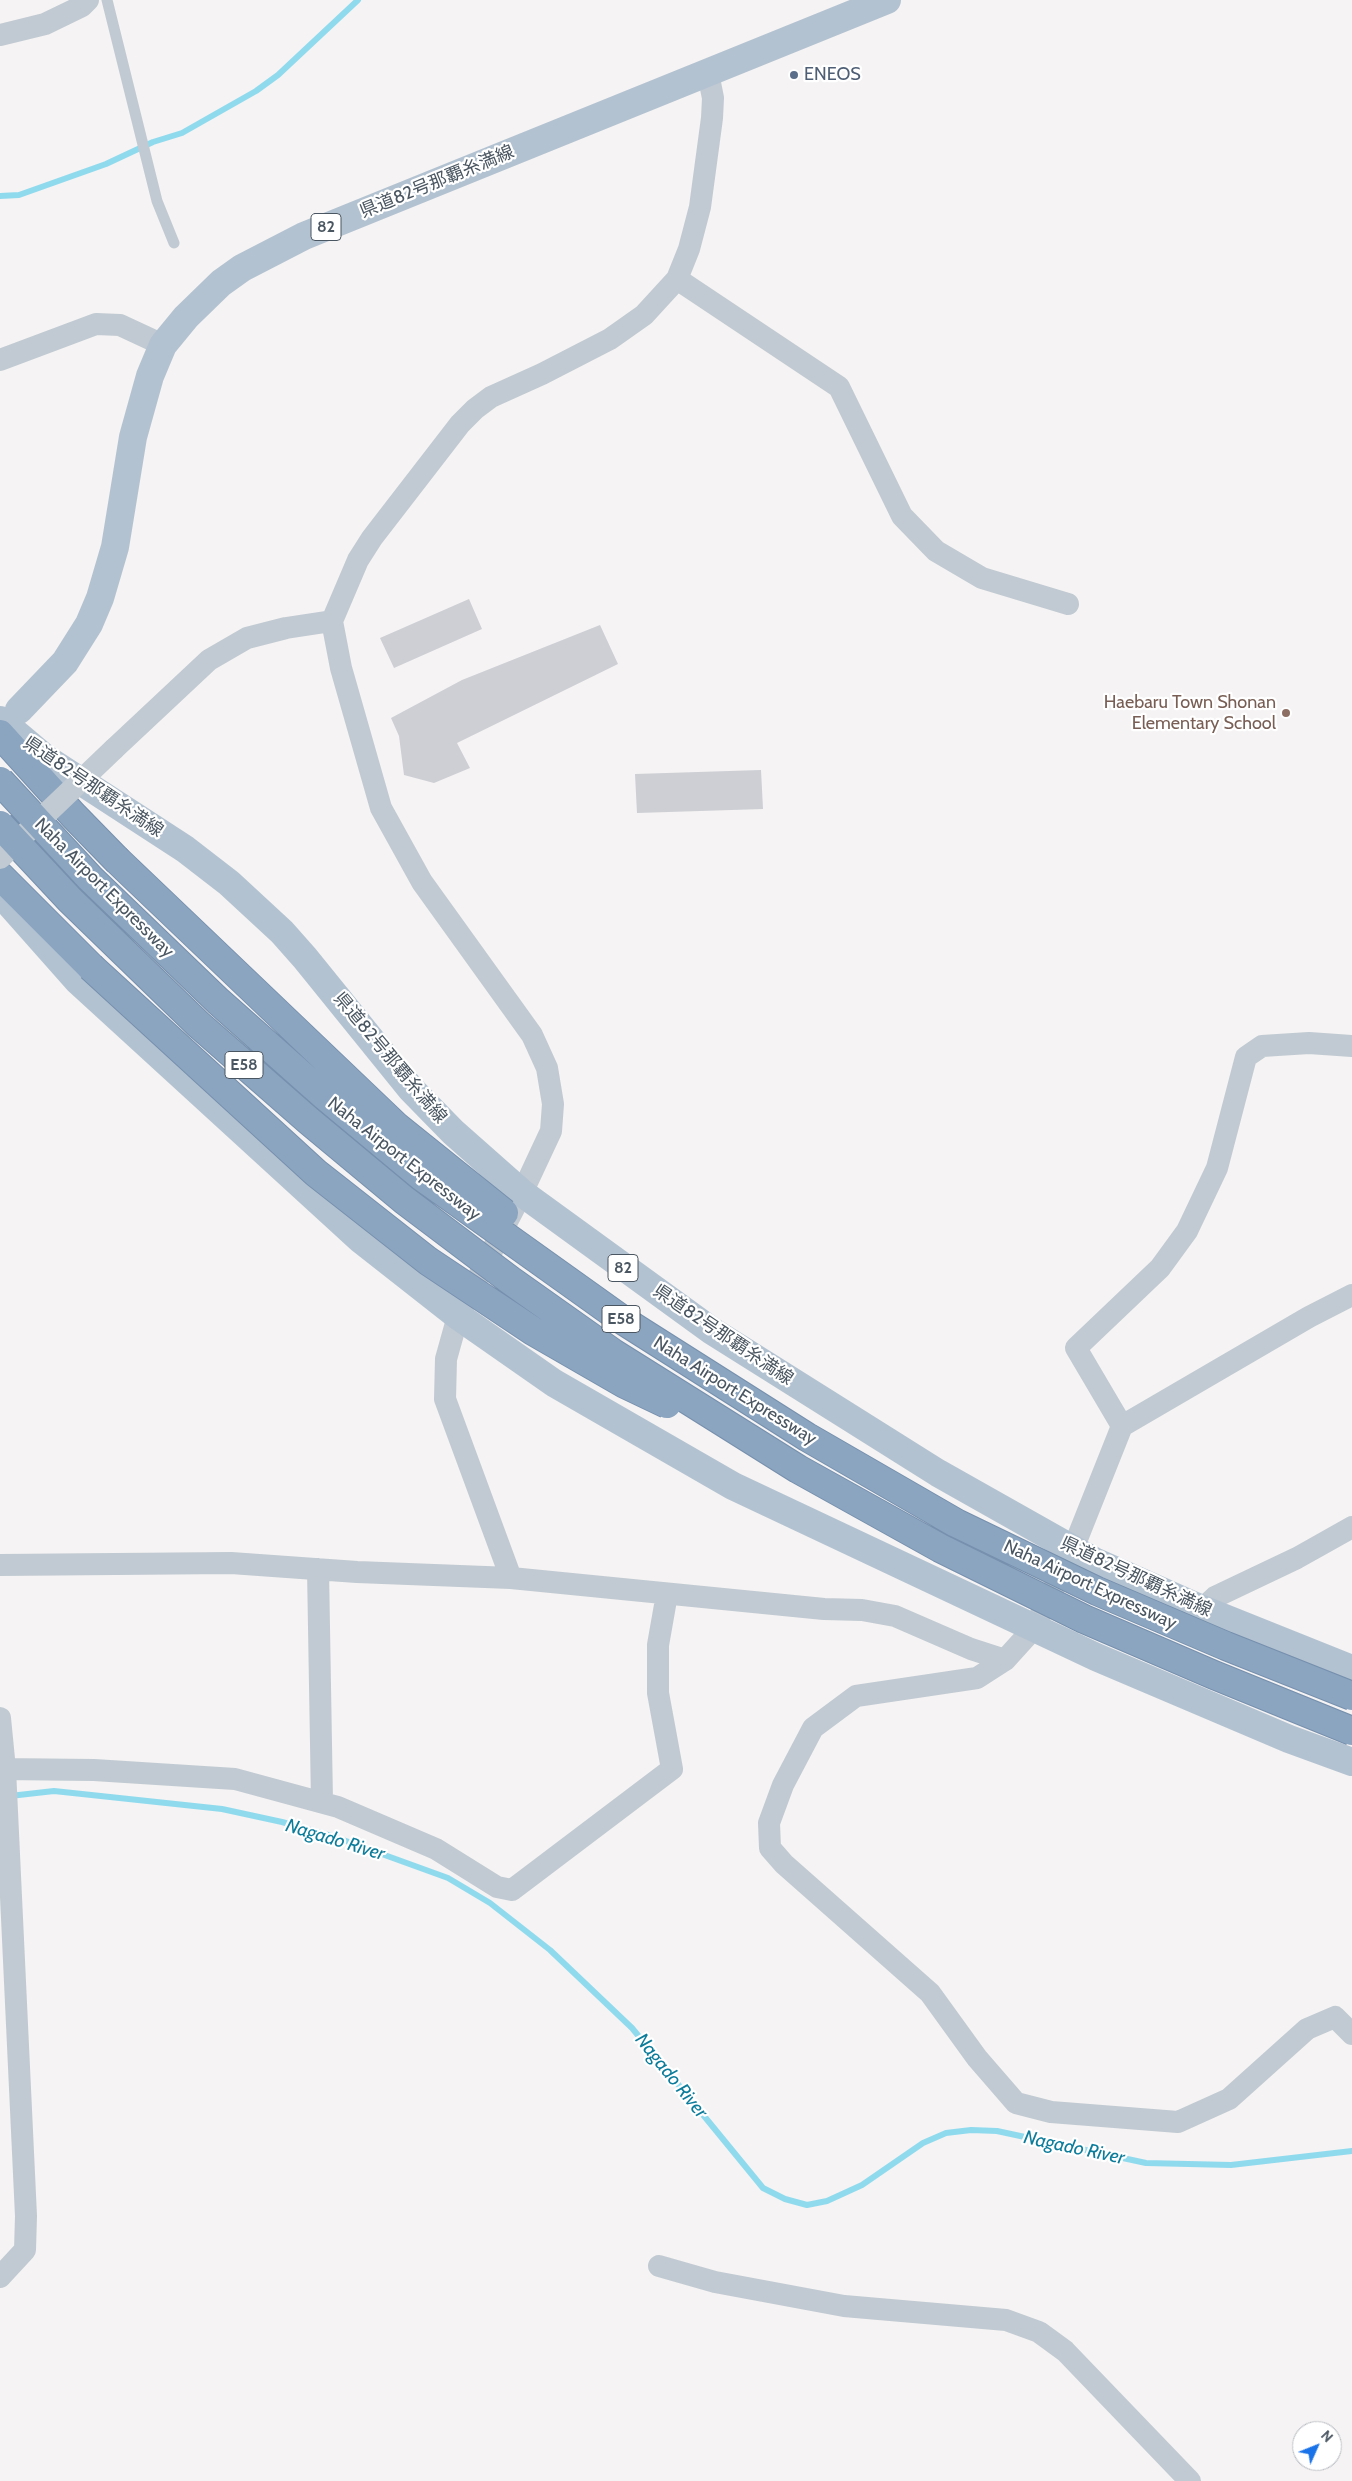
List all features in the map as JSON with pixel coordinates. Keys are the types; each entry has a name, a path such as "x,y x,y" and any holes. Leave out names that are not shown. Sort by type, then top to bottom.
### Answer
{"highway":[{"path":"0,734 73,815 116,858 397,1128 478,1194 807,1437"},
{"name":"Naha Airport Expressway","path":"0,781 90,878 218,1001 325,1096 421,1176 624,1321 807,1437 956,1523 1097,1590 1226,1646 1352,1696"},
{"name":"Naha Airport Expressway","path":"0,825 70,900 198,1024 309,1121 404,1200 510,1280 613,1353 798,1469 940,1548 1084,1619 1214,1675 1352,1731"},
{"path":"0,876 91,967 316,1173 428,1261 533,1331 626,1384 798,1469"}],"main road":[{"name":"県道82号那覇糸満線","path":"887,0 304,236 242,268 221,283 186,317 163,345 150,376 133,437 115,547 100,598 89,624 65,662 9,715 45,758 185,849 249,901 282,932 328,984 411,1089 453,1132 522,1193 712,1331 938,1473 1094,1561 1202,1609 1352,1669"},
{"path":"0,893 85,987 360,1239 458,1316 554,1383 733,1486 1034,1628 1289,1739 1352,1762"}],"street":[{"path":"0,35 45,24 82,6 88,0"},
{"path":"511,1578 445,1399 446,1359 458,1316 522,1193 551,1131 553,1104 547,1068 532,1035 422,882 381,808 341,668 332,621 358,560 372,538 460,424 475,409 490,397 542,374 610,339 644,316 677,279 689,250 700,207 712,118 713,98 708,74"},
{"path":"677,279 839,387 902,516 936,552 982,578 1068,604"},
{"path":"0,360 96,324 120,325 163,345"},
{"path":"0,858 209,660 247,638 286,628 332,621"},
{"path":"1122,1426 1076,1348 1160,1268 1187,1231 1218,1168 1246,1056 1262,1046 1308,1043 1352,1046"},
{"path":"1352,1295 1309,1316 1122,1426 1072,1549 1034,1628 1004,1660 977,1678 856,1696 813,1728 783,1786 769,1823 770,1848 784,1864 930,1993 977,2058 1016,2103 1050,2112 1178,2122 1229,2099 1307,2028 1335,2017 1352,2034"},
{"path":"1202,1609 1215,1597 1297,1558 1352,1527"},
{"path":"0,1565 231,1564 511,1578 824,1609 862,1610 895,1616 971,1649 1004,1660"},
{"path":"318,1569 322,1802"},
{"path":"3,1769 94,1770 235,1779 322,1802 436,1848 496,1887 512,1890 672,1769 658,1693 658,1645 667,1594"},
{"path":"0,1718 3,1769 3,1828 26,2224 25,2250 0,2277"},
{"path":"659,2266 715,2282 844,2306 1006,2320 1039,2332 1065,2351 1190,2481"}],"lane":[{"path":"107,0 157,201 174,243"}],"building":[{"path":"469,599 482,629 394,668 380,638"},
{"path":"600,625 618,664 457,743 470,768 434,783 404,775 399,736 391,718 462,680"},
{"path":"761,770 763,809 637,813 635,774"}],"waterway":[{"path":"0,196 19,195 106,164 153,142 182,133 256,91 278,75 358,0"},
{"name":"Nagado River","path":"10,1796 54,1791 222,1809 282,1822 335,1837 448,1878 490,1903 550,1950 632,2028 763,2188 785,2199 807,2205 827,2201 862,2185 923,2143 946,2133 971,2130 997,2131 1146,2163 1231,2165 1352,2151"}],"place":[{"name":"ENEOS","path":"794,75"},
{"name":"Haebaru Town Shonan Elementary School","path":"1286,713"}]}
